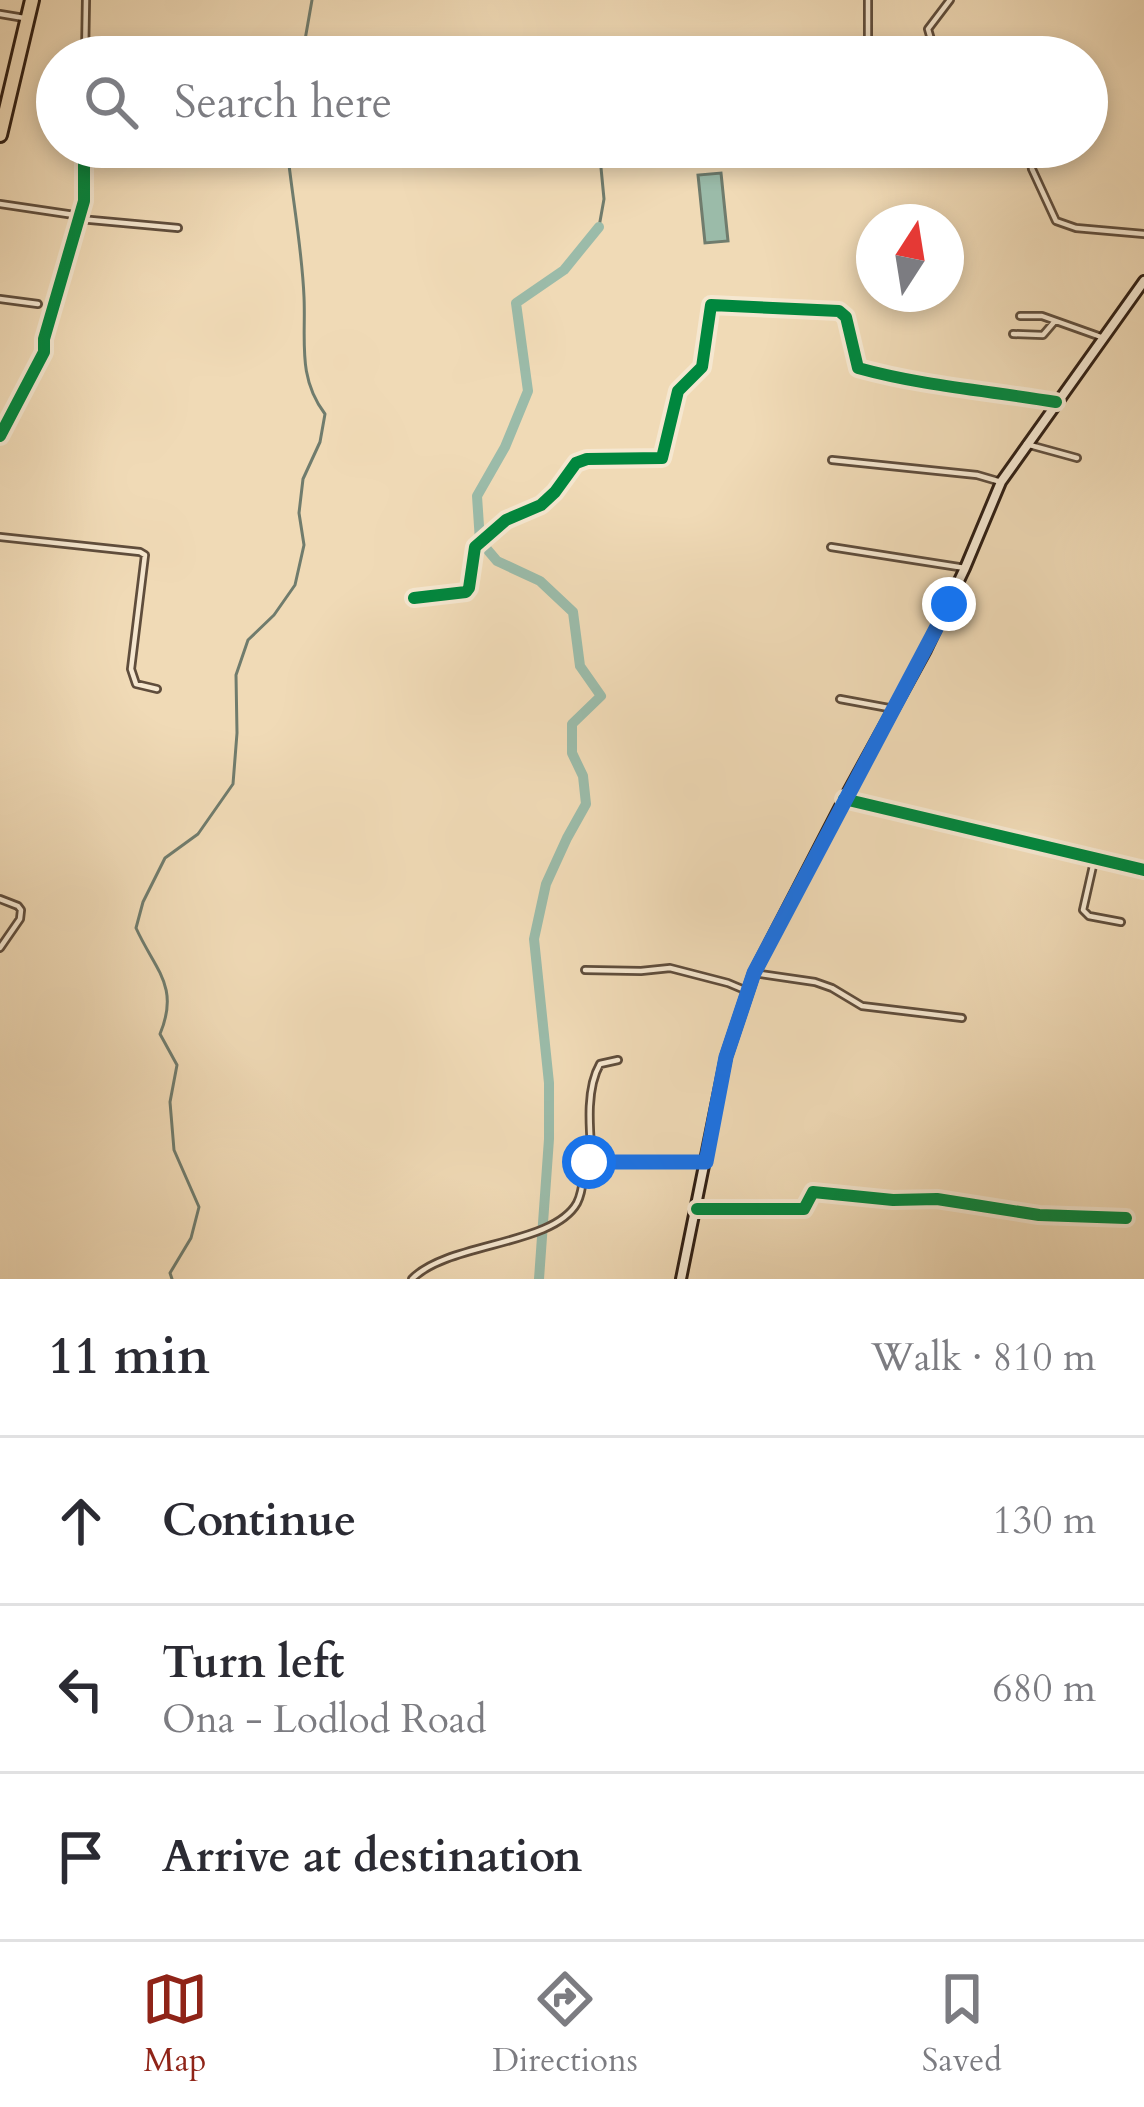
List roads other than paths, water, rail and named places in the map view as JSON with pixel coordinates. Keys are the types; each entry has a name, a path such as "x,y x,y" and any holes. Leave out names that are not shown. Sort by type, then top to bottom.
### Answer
{"highway":[{"path":"0,135 32,0"}],"main road":[{"path":"681,1279 726,1057 754,973 926,650 1001,482 1144,281"},
{"path":"844,799 1144,870"}],"street":[{"path":"86,0 86,36"},
{"path":"868,0 868,36"},
{"path":"930,36 928,29 950,0"},
{"path":"0,14 28,18"},
{"path":"0,436 44,352 81,217 84,168"},
{"path":"1033,168 1056,221 1076,228 1144,234"},
{"path":"0,204 178,228"},
{"path":"0,299 38,304"},
{"path":"414,598 466,592 475,547 506,520 542,505 577,463 587,458 662,458 678,391 702,367 711,305 839,310 846,317 858,368 948,388 1056,402"},
{"path":"1020,316 1042,316 1103,338"},
{"path":"1013,334 1043,334 1055,321"},
{"path":"1026,444 1077,458"},
{"path":"832,460 977,475 1001,482"},
{"path":"0,537 145,555 131,669 136,683 158,689"},
{"path":"831,547 965,568"},
{"path":"840,699 893,709"},
{"path":"1094,857 1083,910 1089,916 1121,922"},
{"path":"0,899 21,910 20,920 0,948"},
{"path":"585,970 670,968 747,991"},
{"path":"754,973 815,982 862,1006 962,1018"},
{"path":"592,1161 594,1076 600,1064 618,1060"},
{"path":"412,1279 442,1258 498,1246 570,1212 585,1165 592,1161 706,1162"},
{"path":"697,1209 804,1209 813,1192 937,1199 1039,1215 1126,1218"}],"waterway":[{"path":"306,36 312,0"},
{"path":"172,1279 170,1273 191,1238 199,1207 174,1150 170,1102 177,1065 160,1034 166,990 136,928 165,858 198,834 233,784 236,675 248,640 295,585 304,545 299,513 303,479 320,442 325,414 307,372 303,278 290,168"},
{"path":"599,227 604,199 601,168"},
{"path":"539,1279 549,1083 534,939 546,884 586,804 583,776 572,753 572,724 601,696 580,666 573,612 540,581 497,561 480,541 477,496 505,447 528,391 516,303 564,270 599,227"}]}
